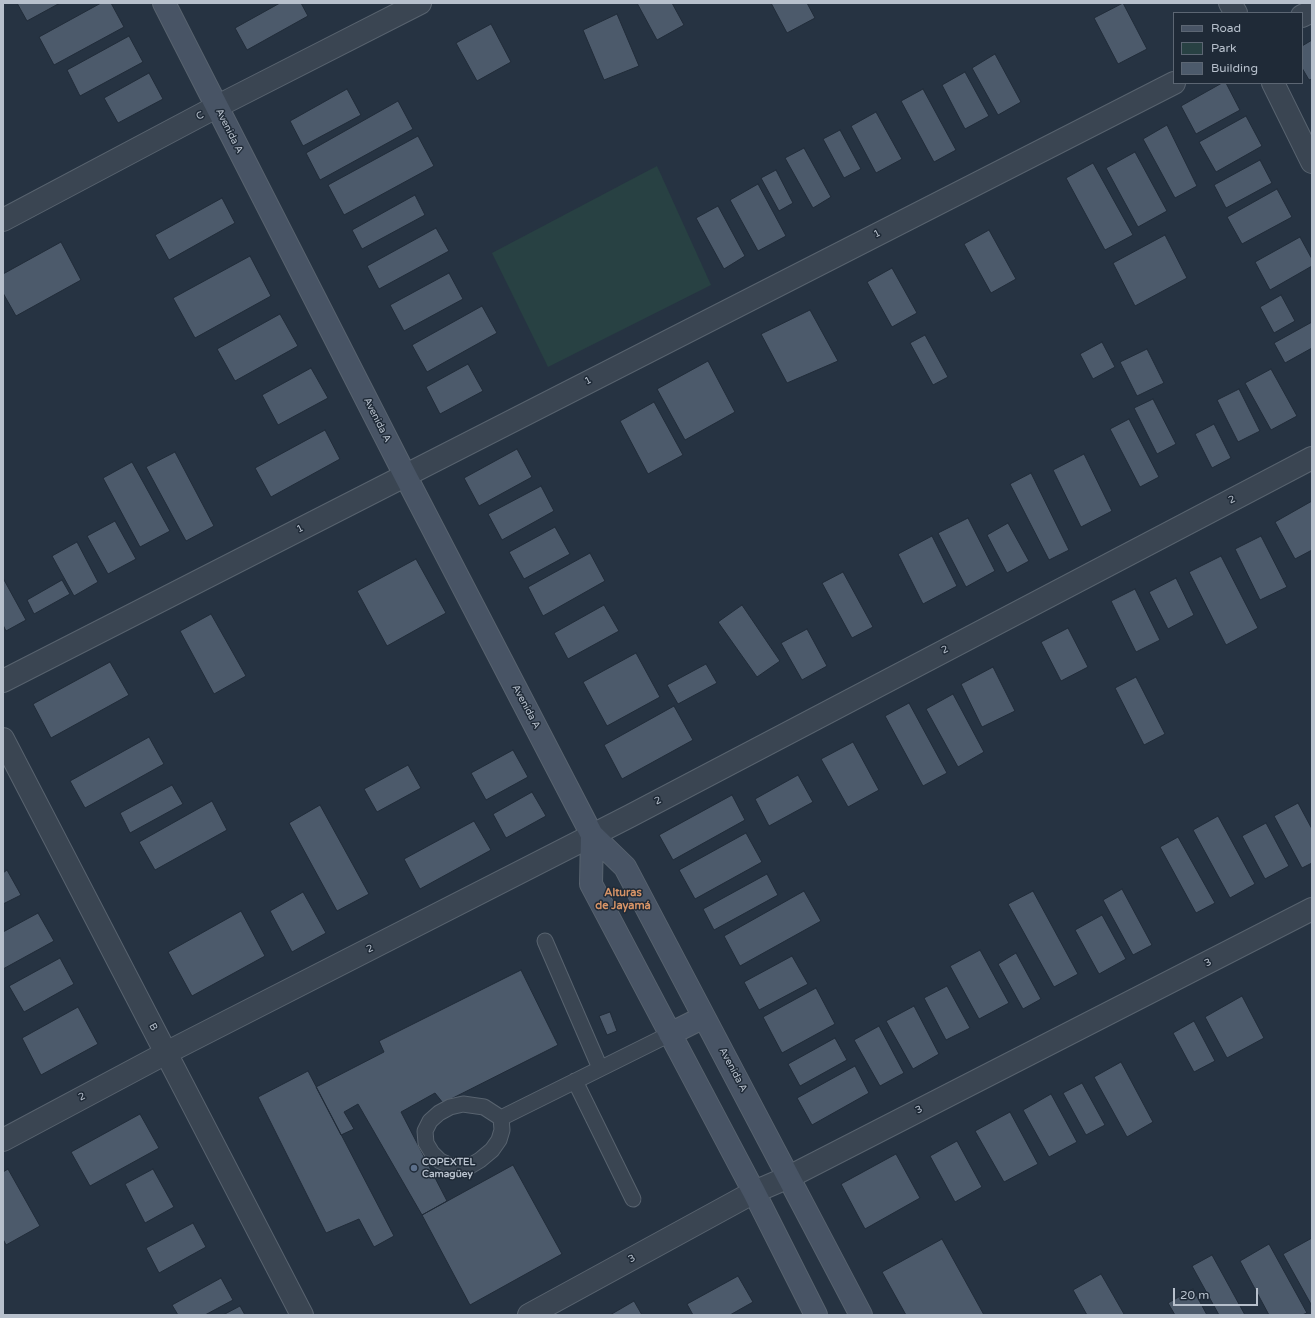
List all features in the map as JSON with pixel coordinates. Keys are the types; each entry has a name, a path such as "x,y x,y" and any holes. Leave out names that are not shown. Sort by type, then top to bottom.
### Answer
{"main road":[{"name":"Avenida A","path":"164,3 405,475 592,835 625,867 861,1315"},
{"name":"Avenida A","path":"592,835 591,884 754,1192 816,1315"},
{"path":"670,1034 704,1017"}],"street":[{"name":"C","path":"3,220 216,107 420,3"},
{"path":"1230,3 1235,12"},
{"path":"1303,16 1312,11"},
{"name":"1","path":"3,681 1173,84"},
{"path":"1273,84 1312,162"},
{"name":"2","path":"3,1140 166,1053 592,835 1312,458"},
{"name":"B","path":"3,739 302,1315"},
{"name":"3","path":"529,1315 754,1192 789,1177 1312,909"}],"lane":[{"path":"545,941 600,1068"},
{"path":"501,1118 670,1034"},
{"path":"575,1081 633,1199"},
{"path":"463,1104 484,1107 501,1118 502,1130 499,1140 492,1150 470,1166 460,1169 440,1161 426,1143 424,1131 430,1121 439,1113 450,1107 463,1104"}],"green space":[{"path":"657,166 711,285 548,367 492,253"}],"building":[{"path":"17,3 60,3 27,21"},
{"path":"101,3 111,3 124,27 54,65 39,37"},
{"path":"280,3 301,3 308,16 247,50 235,28"},
{"path":"637,3 672,3 684,25 657,40"},
{"path":"771,3 807,3 815,18 787,33"},
{"path":"1123,3 1147,49 1118,64 1094,18"},
{"path":"617,14 639,66 604,80 583,30"},
{"path":"491,24 511,62 477,81 456,43"},
{"path":"129,36 143,62 80,96 67,70"},
{"path":"1312,40 1312,79 1309,80 1303,70 1303,45"},
{"path":"995,54 1021,102 998,115 972,68"},
{"path":"965,72 989,116 965,129 942,85"},
{"path":"149,73 163,99 118,123 104,98"},
{"path":"1220,84 1227,84 1240,110 1196,134 1181,106"},
{"path":"347,89 361,115 303,146 290,121"},
{"path":"923,89 956,150 934,162 901,101"},
{"path":"398,101 413,129 320,180 306,153"},
{"path":"876,112 902,159 876,173 851,126"},
{"path":"1246,116 1262,146 1216,172 1199,142"},
{"path":"1167,125 1197,186 1175,198 1143,139"},
{"path":"840,130 861,169 844,178 823,139"},
{"path":"418,136 434,166 344,215 328,185"},
{"path":"804,148 831,197 813,208 785,158"},
{"path":"1135,152 1167,211 1138,227 1106,168"},
{"path":"1260,160 1272,183 1226,208 1214,185"},
{"path":"1093,163 1133,235 1105,250 1066,178"},
{"path":"776,170 793,203 779,211 761,178"},
{"path":"758,184 786,236 758,251 730,200"},
{"path":"1277,189 1292,217 1242,244 1227,217"},
{"path":"415,195 425,215 362,249 352,230"},
{"path":"222,198 235,223 169,260 155,235"},
{"path":"718,206 745,256 724,269 696,218"},
{"path":"436,228 449,251 379,289 367,266"},
{"path":"989,230 1016,279 991,293 964,244"},
{"path":"1165,235 1187,278 1135,306 1113,263"},
{"path":"1300,237 1312,259 1312,266 1270,290 1255,262"},
{"path":"61,242 81,280 16,316 3,293 3,274"},
{"path":"250,256 271,296 195,338 173,298"},
{"path":"892,268 917,313 892,327 867,282"},
{"path":"449,273 463,299 404,331 390,305"},
{"path":"1281,295 1295,321 1274,333 1260,307"},
{"path":"482,306 497,333 427,372 412,345"},
{"path":"810,310 838,361 787,383 761,334"},
{"path":"280,314 298,346 235,381 217,349"},
{"path":"1312,322 1312,348 1285,363 1274,343"},
{"path":"925,335 948,377 933,385 910,343"},
{"path":"1102,342 1115,367 1093,379 1080,354"},
{"path":"1147,349 1164,383 1137,396 1120,362"},
{"path":"708,361 735,412 685,440 657,389"},
{"path":"468,364 483,391 440,414 426,387"},
{"path":"311,368 328,398 278,425 262,395"},
{"path":"1271,369 1297,416 1271,430 1245,383"},
{"path":"1239,389 1260,431 1238,442 1217,400"},
{"path":"1153,399 1176,444 1157,454 1134,408"},
{"path":"654,402 683,455 648,474 620,421"},
{"path":"1129,419 1159,477 1140,487 1110,429"},
{"path":"1214,424 1231,458 1212,468 1195,434"},
{"path":"325,430 340,459 271,497 255,468"},
{"path":"517,449 532,477 479,506 464,478"},
{"path":"175,452 214,526 186,541 146,467"},
{"path":"1084,454 1112,511 1081,527 1053,470"},
{"path":"132,462 170,531 140,547 103,478"},
{"path":"1031,473 1069,550 1049,560 1010,484"},
{"path":"541,486 554,511 502,540 488,514"},
{"path":"1312,501 1312,550 1295,559 1275,522"},
{"path":"968,518 995,571 966,587 938,533"},
{"path":"115,521 136,559 108,574 87,536"},
{"path":"1008,523 1029,561 1007,573 987,535"},
{"path":"555,527 570,554 524,579 509,552"},
{"path":"932,536 957,586 923,604 898,554"},
{"path":"1261,536 1287,587 1260,600 1235,549"},
{"path":"77,542 98,582 74,596 52,556"},
{"path":"590,553 605,581 543,616 528,587"},
{"path":"1221,556 1258,628 1226,645 1189,572"},
{"path":"416,559 446,613 387,646 357,591"},
{"path":"843,572 873,627 852,638 822,583"},
{"path":"3,578 26,620 6,631 3,625"},
{"path":"1176,578 1194,615 1168,629 1149,592"},
{"path":"62,580 70,594 34,614 27,600"},
{"path":"1135,589 1160,640 1136,652 1111,601"},
{"path":"604,605 619,631 568,659 554,633"},
{"path":"742,605 780,661 757,677 718,622"},
{"path":"211,614 246,676 214,694 180,631"},
{"path":"1068,628 1088,667 1061,681 1041,642"},
{"path":"807,629 827,666 802,680 781,643"},
{"path":"636,653 660,697 607,726 583,682"},
{"path":"110,662 129,695 51,738 33,704"},
{"path":"706,664 717,683 678,704 667,685"},
{"path":"993,667 1015,711 982,727 961,684"},
{"path":"1136,677 1165,734 1144,745 1115,688"},
{"path":"953,694 984,752 958,767 926,709"},
{"path":"909,703 947,773 923,786 885,716"},
{"path":"674,706 693,740 622,779 604,745"},
{"path":"149,737 164,764 85,808 70,781"},
{"path":"853,742 879,790 848,807 821,759"},
{"path":"513,750 528,777 486,800 471,773"},
{"path":"408,765 421,788 377,812 364,789"},
{"path":"798,775 813,802 769,826 755,799"},
{"path":"172,785 183,804 130,833 120,813"},
{"path":"532,792 546,816 506,838 493,814"},
{"path":"732,795 745,820 673,860 659,835"},
{"path":"212,801 227,830 155,870 139,842"},
{"path":"1298,803 1312,829 1312,863 1302,868 1274,816"},
{"path":"320,805 369,894 337,911 289,823"},
{"path":"1218,816 1255,884 1230,898 1193,830"},
{"path":"474,821 491,850 420,889 404,859"},
{"path":"1266,823 1289,866 1265,879 1242,836"},
{"path":"746,833 762,862 695,899 679,870"},
{"path":"1178,837 1215,903 1196,913 1160,847"},
{"path":"7,870 21,895 3,904 3,873"},
{"path":"767,874 778,895 714,930 703,909"},
{"path":"1122,889 1152,945 1133,955 1103,900"},
{"path":"804,891 821,921 740,966 724,936"},
{"path":"1033,891 1078,974 1054,987 1008,904"},
{"path":"303,892 326,933 292,952 270,911"},
{"path":"241,911 265,956 192,996 168,952"},
{"path":"38,913 54,941 3,969 3,932"},
{"path":"1102,915 1126,959 1099,974 1075,930"},
{"path":"980,950 1009,1003 979,1019 950,966"},
{"path":"1016,953 1041,999 1023,1009 998,964"},
{"path":"792,956 808,984 759,1010 744,982"},
{"path":"60,958 74,984 24,1012 9,986"},
{"path":"521,970 558,1045 443,1103 435,1093 401,1112 447,1201 422,1215 358,1104 344,1112 354,1129 341,1135 316,1087 384,1052 379,1041"},
{"path":"947,986 970,1028 946,1040 924,998"},
{"path":"816,988 835,1024 782,1053 763,1017"},
{"path":"1242,996 1264,1038 1227,1058 1205,1017"},
{"path":"914,1006 939,1054 913,1069 886,1021"},
{"path":"78,1007 98,1044 41,1075 22,1038"},
{"path":"610,1012 617,1031 607,1035 599,1016"},
{"path":"1194,1021 1215,1061 1194,1072 1173,1033"},
{"path":"879,1026 904,1073 880,1086 854,1040"},
{"path":"835,1038 847,1060 800,1086 788,1064"},
{"path":"1121,1062 1153,1122 1127,1137 1094,1077"},
{"path":"855,1066 869,1093 812,1125 797,1098"},
{"path":"308,1071 394,1236 374,1247 359,1219 326,1233 258,1097"},
{"path":"1082,1083 1105,1125 1086,1135 1063,1093"},
{"path":"1051,1094 1077,1142 1049,1157 1023,1110"},
{"path":"1010,1112 1038,1164 1004,1182 975,1131"},
{"path":"140,1114 159,1148 90,1186 71,1152"},
{"path":"957,1141 982,1187 955,1202 930,1156"},
{"path":"896,1154 920,1198 865,1229 841,1184"},
{"path":"513,1165 562,1254 470,1305 422,1215"},
{"path":"8,1169 40,1226 6,1245 3,1239 3,1172"},
{"path":"153,1169 174,1207 145,1223 125,1184"},
{"path":"193,1223 206,1247 159,1273 146,1248"},
{"path":"1312,1238 1312,1306 1283,1254"},
{"path":"942,1239 984,1315 906,1315 882,1272"},
{"path":"1269,1244 1307,1313 1302,1315 1269,1315 1240,1261"},
{"path":"1212,1255 1245,1315 1219,1315 1192,1266"},
{"path":"1101,1274 1124,1314 1087,1315 1073,1290"},
{"path":"738,1276 753,1302 730,1315 693,1315 687,1304"},
{"path":"221,1278 233,1300 205,1315 178,1315 172,1305"},
{"path":"1193,1289 1207,1315 1175,1315 1168,1303"},
{"path":"634,1301 642,1315 610,1315"},
{"path":"240,1306 245,1315 223,1315"}],"place":[{"name":"COPEXTEL Camagüey","path":"414,1168"}],"district":[{"name":"Alturas de Jayamá","path":"623,899"}]}
